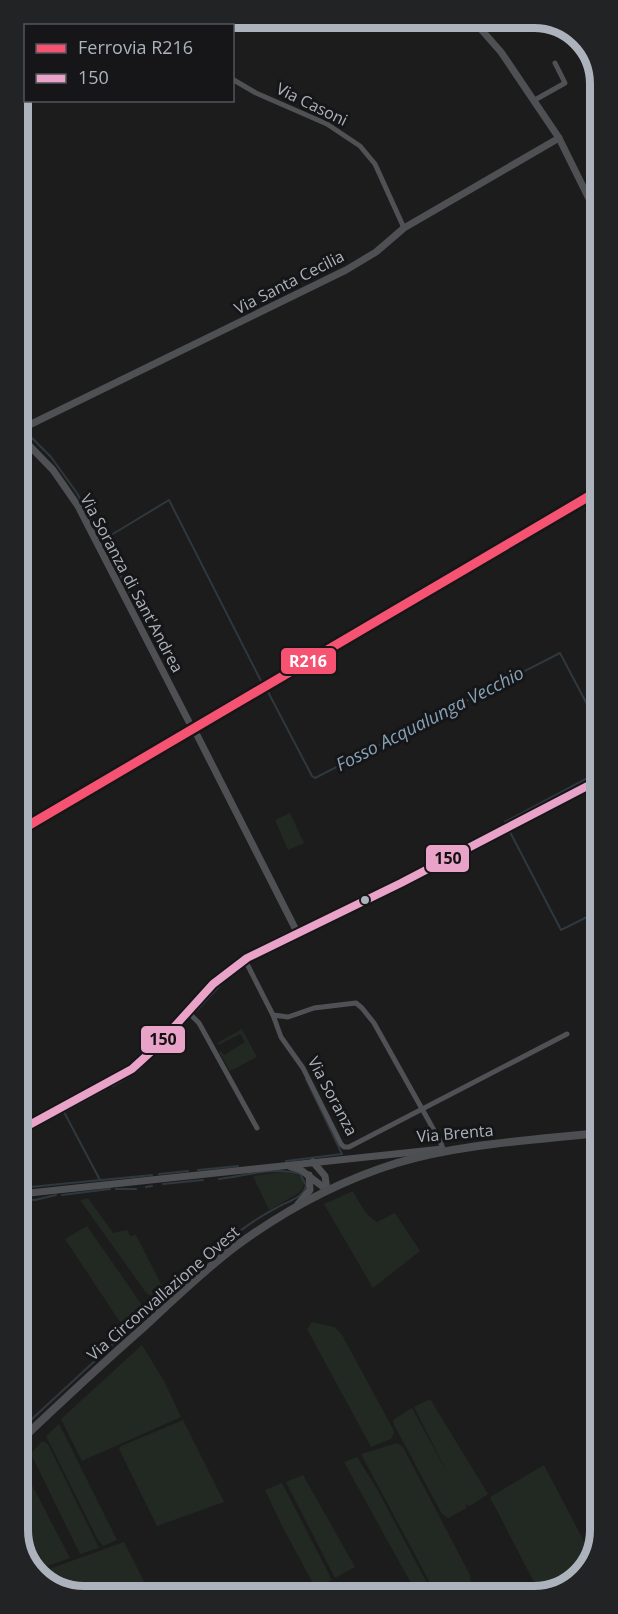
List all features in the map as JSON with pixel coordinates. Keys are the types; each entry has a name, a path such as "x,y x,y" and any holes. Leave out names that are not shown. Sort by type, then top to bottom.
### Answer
{"main road":[{"name":"Via Brenta","path":"477,1147 589,1134"},
{"name":"Via Circonvallazione Ovest","path":"28,1434 134,1335 236,1246 293,1209 327,1190 400,1162 477,1147"}],"street":[{"path":"481,29 501,52 559,138 590,201"},
{"path":"533,101 565,82 555,63"},
{"name":"Via Casoni","path":"234,79 256,93 327,124 357,143 375,164 404,228"},
{"name":"Via Santa Cecilia","path":"29,425 346,270 376,252 404,228 559,138"},
{"name":"Via Soranza di Sant'Andrea","path":"29,445 52,470 78,506 189,722"},
{"path":"196,733 298,934"},
{"path":"28,1125 132,1069 155,1048 221,977 245,960 401,883 590,785"},
{"name":"Via Soranza","path":"245,960 273,1015 281,1037 303,1068 340,1144 344,1147 349,1147 567,1034"},
{"path":"273,1015 288,1017 314,1008 356,1004 362,1008 374,1023 443,1149"},
{"path":"188,1012 199,1023 258,1128"},
{"path":"589,1134 590,1127"},
{"name":"Via Brenta","path":"28,1193 313,1162 477,1147"},
{"path":"313,1162 325,1176 327,1190"},
{"name":"Via Brenta","path":"286,1166 301,1170 327,1190"},
{"path":"293,1209 310,1190 309,1175"}],"shaded area":[{"path":"290,813 304,843 288,850 275,820"},
{"path":"242,1029 257,1057 230,1071 219,1052 221,1051 224,1055 245,1042 240,1034 218,1045 217,1043"},
{"path":"282,1172 300,1177 304,1183 303,1188 299,1193 269,1210 253,1176"},
{"path":"353,1191 366,1212 377,1222 395,1213 420,1251 373,1288 324,1204"},
{"path":"88,1198 113,1233 127,1230 130,1236 136,1235 165,1292 157,1298 147,1294 80,1200"},
{"path":"87,1226 144,1308 122,1325 65,1239"},
{"path":"312,1322 334,1327 342,1335 393,1429 391,1439 371,1447 307,1329"},
{"path":"142,1345 164,1381 181,1417 82,1461 61,1419"},
{"path":"430,1399 488,1494 470,1506 465,1505 467,1508 448,1518 442,1514 393,1420 412,1408 448,1474 414,1407"},
{"path":"183,1420 224,1502 157,1526 119,1449 121,1446"},
{"path":"59,1424 117,1540 103,1546 46,1436"},
{"path":"42,1441 48,1444 99,1548 80,1554 31,1454"},
{"path":"397,1443 403,1447 470,1575 471,1585 432,1586 361,1454"},
{"path":"357,1457 377,1489 429,1586 412,1586 344,1462"},
{"path":"544,1465 587,1547 578,1564 565,1576 548,1584 536,1586 490,1497"},
{"path":"303,1475 355,1567 335,1578 286,1482"},
{"path":"28,1477 70,1558 45,1567 29,1534"},
{"path":"282,1483 332,1580 322,1586 314,1586 265,1490"},
{"path":"30,1541 42,1566 34,1554"},
{"path":"124,1542 146,1585 70,1584 46,1570"}],"waterway":[{"name":"Fosso Acqualunga Vecchio","path":"29,435 51,457 77,493 141,614"},
{"name":"Fosso Acqualunga Vecchio","path":"103,540 169,500 261,681"},
{"name":"Fosso Acqualunga Vecchio","path":"267,690 315,778 560,653 590,710"},
{"name":"Fosso Acqualunga Vecchio","path":"505,822 590,777"},
{"name":"Fosso Acqualunga Vecchio","path":"510,832 561,930 590,916"},
{"path":"196,1011 225,980"},
{"path":"113,1086 138,1071 182,1025"},
{"path":"286,1161 342,1154 306,1079"},
{"path":"28,1131 106,1089"},
{"path":"64,1112 100,1180"},
{"path":"198,1170 238,1166"},
{"path":"159,1174 188,1171"},
{"path":"205,1259 249,1224 299,1196 306,1185 300,1174 280,1171 219,1179"},
{"path":"28,1187 152,1175"},
{"path":"163,1184 203,1180"},
{"path":"146,1187 152,1186"},
{"path":"62,1195 110,1189"},
{"path":"116,1189 136,1189"},
{"path":"28,1200 56,1195"},
{"path":"150,1310 201,1263"},
{"path":"116,1341 144,1315"},
{"path":"28,1423 112,1345"}],"rail line":[{"name":"R216","path":"28,825 590,496"}],"transit line":[{"name":"150","path":"28,1125 132,1069 155,1048 213,984 247,958 401,883 590,785"}]}
